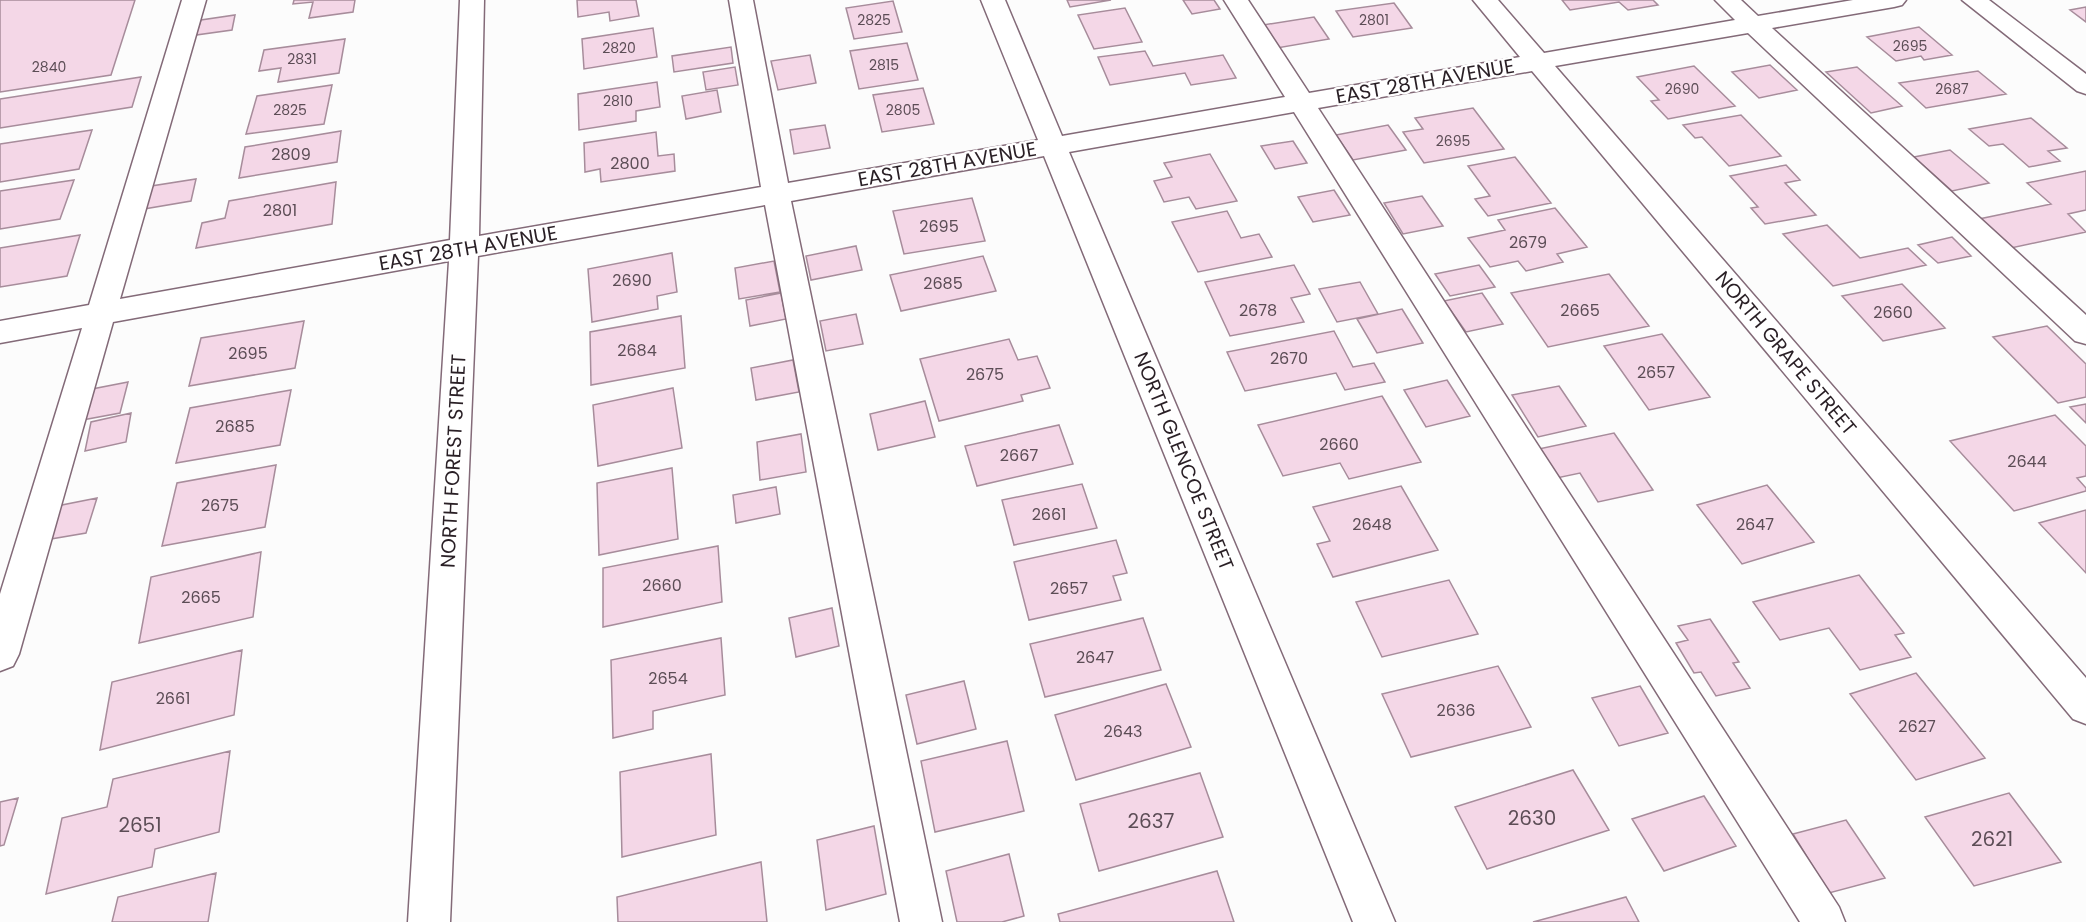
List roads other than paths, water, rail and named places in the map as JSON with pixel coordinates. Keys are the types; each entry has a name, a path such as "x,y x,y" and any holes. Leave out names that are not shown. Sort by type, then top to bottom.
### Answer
{"street":[{"path":"0,654 194,0"},
{"name":"NORTH FOREST STREET","path":"429,922 464,248 472,0"},
{"path":"741,0 776,193 921,922"},
{"name":"NORTH GLENCOE STREET","path":"993,0 1374,922"},
{"path":"1236,0 1824,922"},
{"name":"NORTH GRAPE STREET","path":"1485,0 2086,706"},
{"path":"1727,0 2086,333"},
{"name":"EAST 28TH AVENUE","path":"0,332 776,193 1894,0"},
{"path":"1974,0 2086,86"}]}
